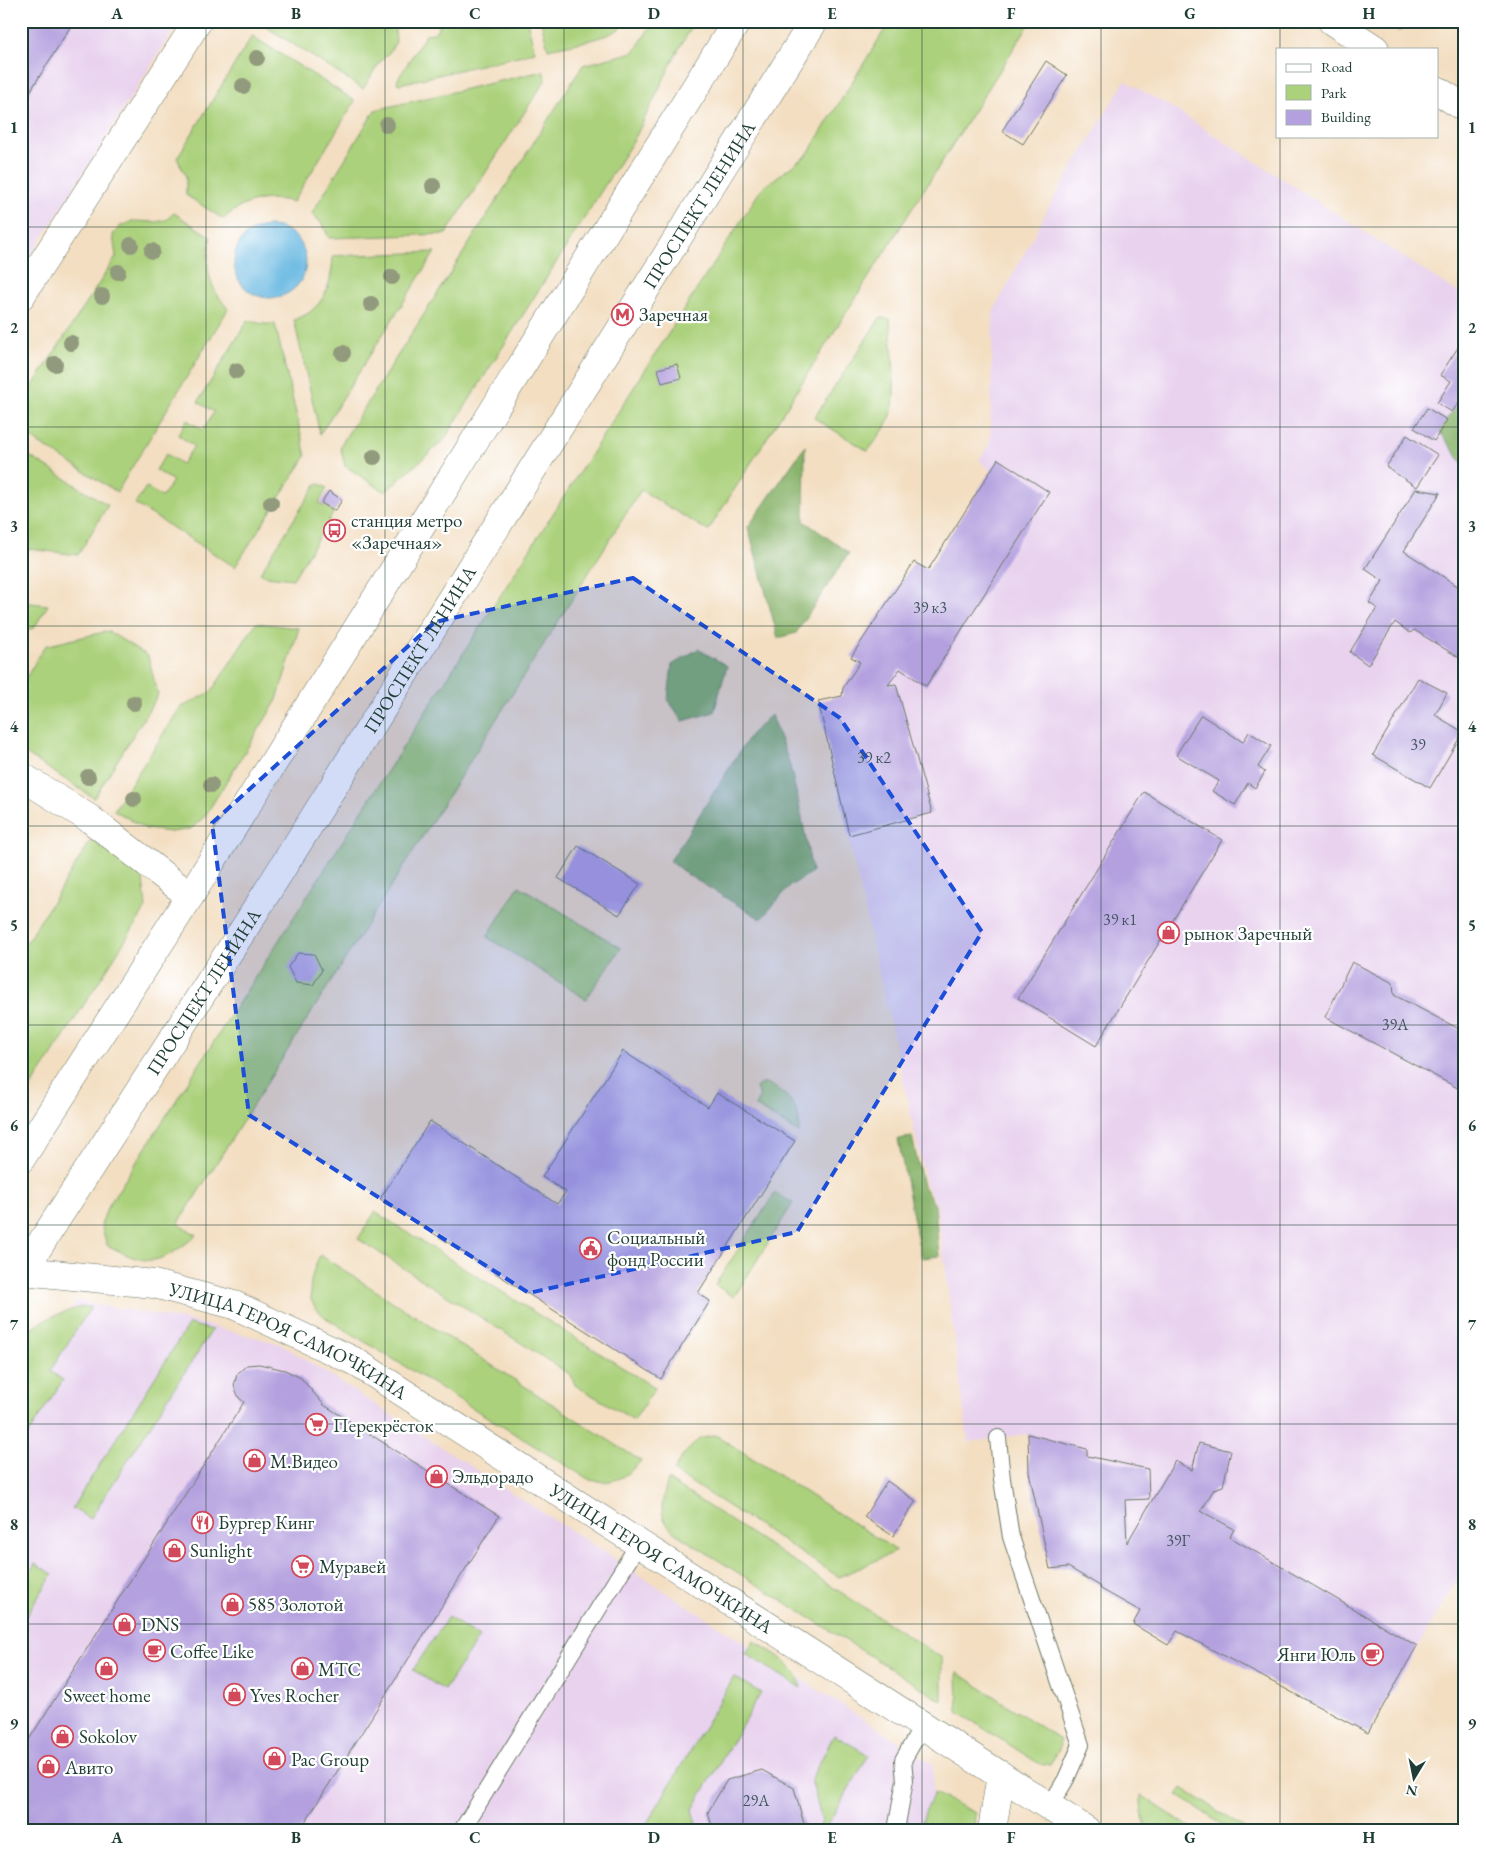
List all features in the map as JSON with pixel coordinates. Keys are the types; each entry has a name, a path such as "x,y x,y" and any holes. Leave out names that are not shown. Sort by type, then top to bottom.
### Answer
{"main road":[{"path":"21,296 198,21"},
{"path":"21,1160 190,896 737,21"},
{"name":"ПРОСПЕКТ ЛЕНИНА","path":"22,1272 252,916 814,21"},
{"path":"1332,21 1373,48"},
{"path":"1438,91 1465,108"},
{"path":"21,776 90,819 190,896"},
{"name":"УЛИЦА ГЕРОЯ САМОЧКИНА","path":"22,1272 154,1284 234,1305 259,1315 354,1361 1086,1830"},
{"path":"992,1830 1001,1775"}],"lane":[{"path":"998,1438 1011,1537 1081,1745 1066,1779 1050,1806"},
{"path":"462,1830 640,1543"},
{"path":"896,1830 905,1780 903,1760 923,1725"}],"highlighted area":[{"path":"633,578 840,718 982,932 797,1232 529,1293 249,1115 212,823 435,622"}],"shaded area":[{"path":"21,21 179,21 21,271"},
{"name":"рынок Заречный","path":"1125,81 1171,107 1465,297 1465,1566 1368,1733 1177,1631 1168,1645 1133,1624 1139,1611 1068,1567 1050,1569 1029,1472 1028,1434 968,1442 937,1205 927,1187 818,701 842,696 843,688 860,663 851,657 914,562 928,570 991,471 979,460 990,443 993,312 1051,203"},
{"path":"76,1301 191,1321 281,1344 933,1764 932,1830 21,1830 21,1387"}],"green space":[{"path":"257,21 394,21 396,42 379,63 363,89"},
{"path":"443,21 527,21 535,52 400,84 397,83 426,34 434,33"},
{"path":"541,21 627,21 613,32 603,36 548,49"},
{"path":"654,21 695,21 676,54 636,136 444,440 385,492 345,466 340,446 583,65 634,52"},
{"path":"890,21 1031,21 708,531 641,490 178,1224 197,1235 173,1252 154,1260 134,1257 107,1245 101,1225 107,1208 762,188 807,155"},
{"path":"1385,21 1408,21 1407,25 1399,31"},
{"path":"252,36 355,101 293,202 274,199 256,201 239,208 223,219 186,195 186,176 177,158"},
{"path":"543,71 546,79 446,234 329,238 323,225 312,213 375,110"},
{"path":"174,213 211,237 208,258 209,276 216,292 228,309 117,492 21,432 21,404 116,257 113,235 119,227 132,221 156,222 166,220"},
{"path":"435,252 320,434 294,320 309,312 321,300 330,279 333,256"},
{"path":"880,318 890,319 894,395 891,415 887,424 868,451 814,418"},
{"path":"248,320 262,324 275,324 306,456 235,567 135,504 146,487 162,497 173,481 156,470 166,454 182,464 194,446 178,435 187,420 203,430 214,412 198,402"},
{"path":"1465,397 1465,467 1438,429"},
{"path":"805,446 804,521 849,553 796,633 778,638 748,527"},
{"path":"21,451 108,505 78,555 21,548"},
{"path":"317,483 327,488 319,503 334,512 293,579 266,576 260,573"},
{"path":"21,602 48,605 34,628 21,631"},
{"path":"256,623 299,628 277,700 205,816 191,829 171,832 146,829 114,810 180,708 211,692"},
{"path":"108,631 148,656 158,695 94,798 21,751 21,686 45,646"},
{"path":"698,649 727,666 714,712 683,721 668,700 672,665"},
{"path":"771,715 789,762 812,872 790,886 761,919 688,875 670,861 751,734"},
{"path":"92,839 122,858 143,879 146,908 21,1103 21,951"},
{"path":"519,886 621,948 586,999 487,937"},
{"path":"761,1084 769,1084 776,1088 793,1103 798,1116 799,1133 755,1106 760,1096 756,1088"},
{"path":"912,1137 923,1186 935,1205 939,1256 922,1258 918,1242 898,1139"},
{"path":"775,1193 793,1203 734,1297 715,1285"},
{"path":"375,1212 655,1388 634,1420 575,1385 571,1375 358,1239"},
{"path":"320,1255 641,1461 630,1472 618,1479 605,1482 590,1480 326,1318 313,1305 310,1294 312,1276"},
{"path":"81,1307 91,1307 50,1371 63,1380 21,1445 21,1341 40,1323 56,1315"},
{"path":"189,1324 212,1330 90,1519 72,1508"},
{"path":"716,1435 897,1551 839,1577 673,1471 684,1454 699,1439"},
{"path":"668,1480 942,1658 942,1701 675,1533 665,1521 662,1508"},
{"path":"35,1564 53,1574 21,1624 21,1586"},
{"path":"448,1617 479,1637 444,1690 413,1670"},
{"path":"754,1641 790,1666 799,1680 801,1688 746,1654"},
{"path":"957,1672 1060,1740 1059,1750 1050,1764 1041,1765 958,1712"},
{"path":"734,1677 761,1693 693,1809 698,1830 643,1830"},
{"path":"834,1735 869,1755 824,1830 817,1830 822,1822 811,1779"},
{"path":"1182,1788 1248,1830 1230,1830 1177,1795"},
{"path":"934,1793 975,1813 974,1830 920,1830 925,1812"},
{"path":"1141,1795 1194,1830 1148,1830 1142,1813"}],"water":[{"path":"270,226 290,232 300,242 306,262 300,282 290,292 270,298 250,292 240,282 234,262 240,242 250,232"}],"building":[{"path":"21,21 74,21 21,106"},
{"path":"1046,61 1067,75 1023,144 1002,131"},
{"path":"1459,346 1465,350 1465,379 1460,387 1465,390 1465,394 1452,412 1437,403 1451,381 1440,375"},
{"path":"677,364 681,378 662,383 658,369"},
{"path":"1427,408 1447,420 1434,441 1414,428"},
{"path":"1407,435 1438,455 1417,487 1386,467"},
{"path":"998,459 1049,492 926,686 900,669 888,685 896,684 932,813 849,835 818,701 842,696 843,688 860,662 851,657 914,562 928,570"},
{"path":"1416,489 1440,493 1404,551 1465,591 1465,647 1458,657 1414,630 1410,633 1395,622 1368,665 1350,652 1377,608 1369,603 1383,581 1365,569"},
{"path":"329,491 342,500 335,511 321,503"},
{"path":"1418,678 1447,693 1435,715 1463,732 1430,788 1373,755"},
{"path":"1201,715 1243,742 1249,732 1271,746 1258,767 1265,772 1255,788 1248,783 1235,805 1212,791 1219,781 1176,755"},
{"path":"1144,792 1222,840 1096,1046 1018,998"},
{"path":"578,846 640,884 619,915 558,878"},
{"path":"298,953 314,954 322,970 313,985 296,983 288,967"},
{"path":"1352,962 1393,983 1394,995 1465,1032 1465,1092 1325,1017"},
{"name":"Социальный фонд России","path":"623,1051 708,1107 717,1093 795,1141 698,1293 710,1301 661,1379 380,1199 430,1121 557,1204 566,1192 542,1177"},
{"name":"Муравей","path":"259,1364 285,1370 301,1378 324,1405 499,1516 300,1830 26,1830 21,1827 21,1752 244,1402 239,1398 234,1386 237,1374 247,1365"},
{"path":"1028,1434 1087,1449 1087,1456 1148,1469 1149,1499 1125,1500 1127,1543 1175,1461 1192,1470 1199,1443 1231,1451 1223,1486 1214,1489 1201,1511 1234,1529 1230,1537 1417,1646 1368,1733 1177,1631 1168,1645 1133,1624 1140,1611 1101,1589 1100,1586 1068,1567 1050,1569 1029,1472"},
{"path":"887,1481 916,1501 893,1536 864,1517"},
{"path":"762,1770 794,1788 804,1824 800,1830 713,1830 708,1812 727,1780"}],"place":[{"name":"Заречная","path":"623,314"},
{"name":"станция метро «Заречная»","path":"335,531"},
{"name":"рынок Заречный","path":"1168,933"},
{"name":"Социальный фонд России","path":"591,1248"},
{"name":"Перекрёсток","path":"317,1425"},
{"name":"М.Видео","path":"254,1461"},
{"name":"Эльдорадо","path":"436,1476"},
{"name":"Бургер Кинг","path":"202,1522"},
{"name":"Sunlight","path":"174,1550"},
{"name":"Муравей","path":"303,1566"},
{"name":"585 Золотой","path":"232,1604"},
{"name":"DNS","path":"125,1624"},
{"name":"Coffee Like","path":"154,1651"},
{"name":"Янги Юль","path":"1372,1654"},
{"name":"Sweet home","path":"107,1669"},
{"name":"МТС","path":"302,1669"},
{"name":"Yves Rocher","path":"234,1695"},
{"name":"Sokolov","path":"63,1736"},
{"name":"Pac Group","path":"275,1759"},
{"name":"Авито","path":"49,1767"}]}
